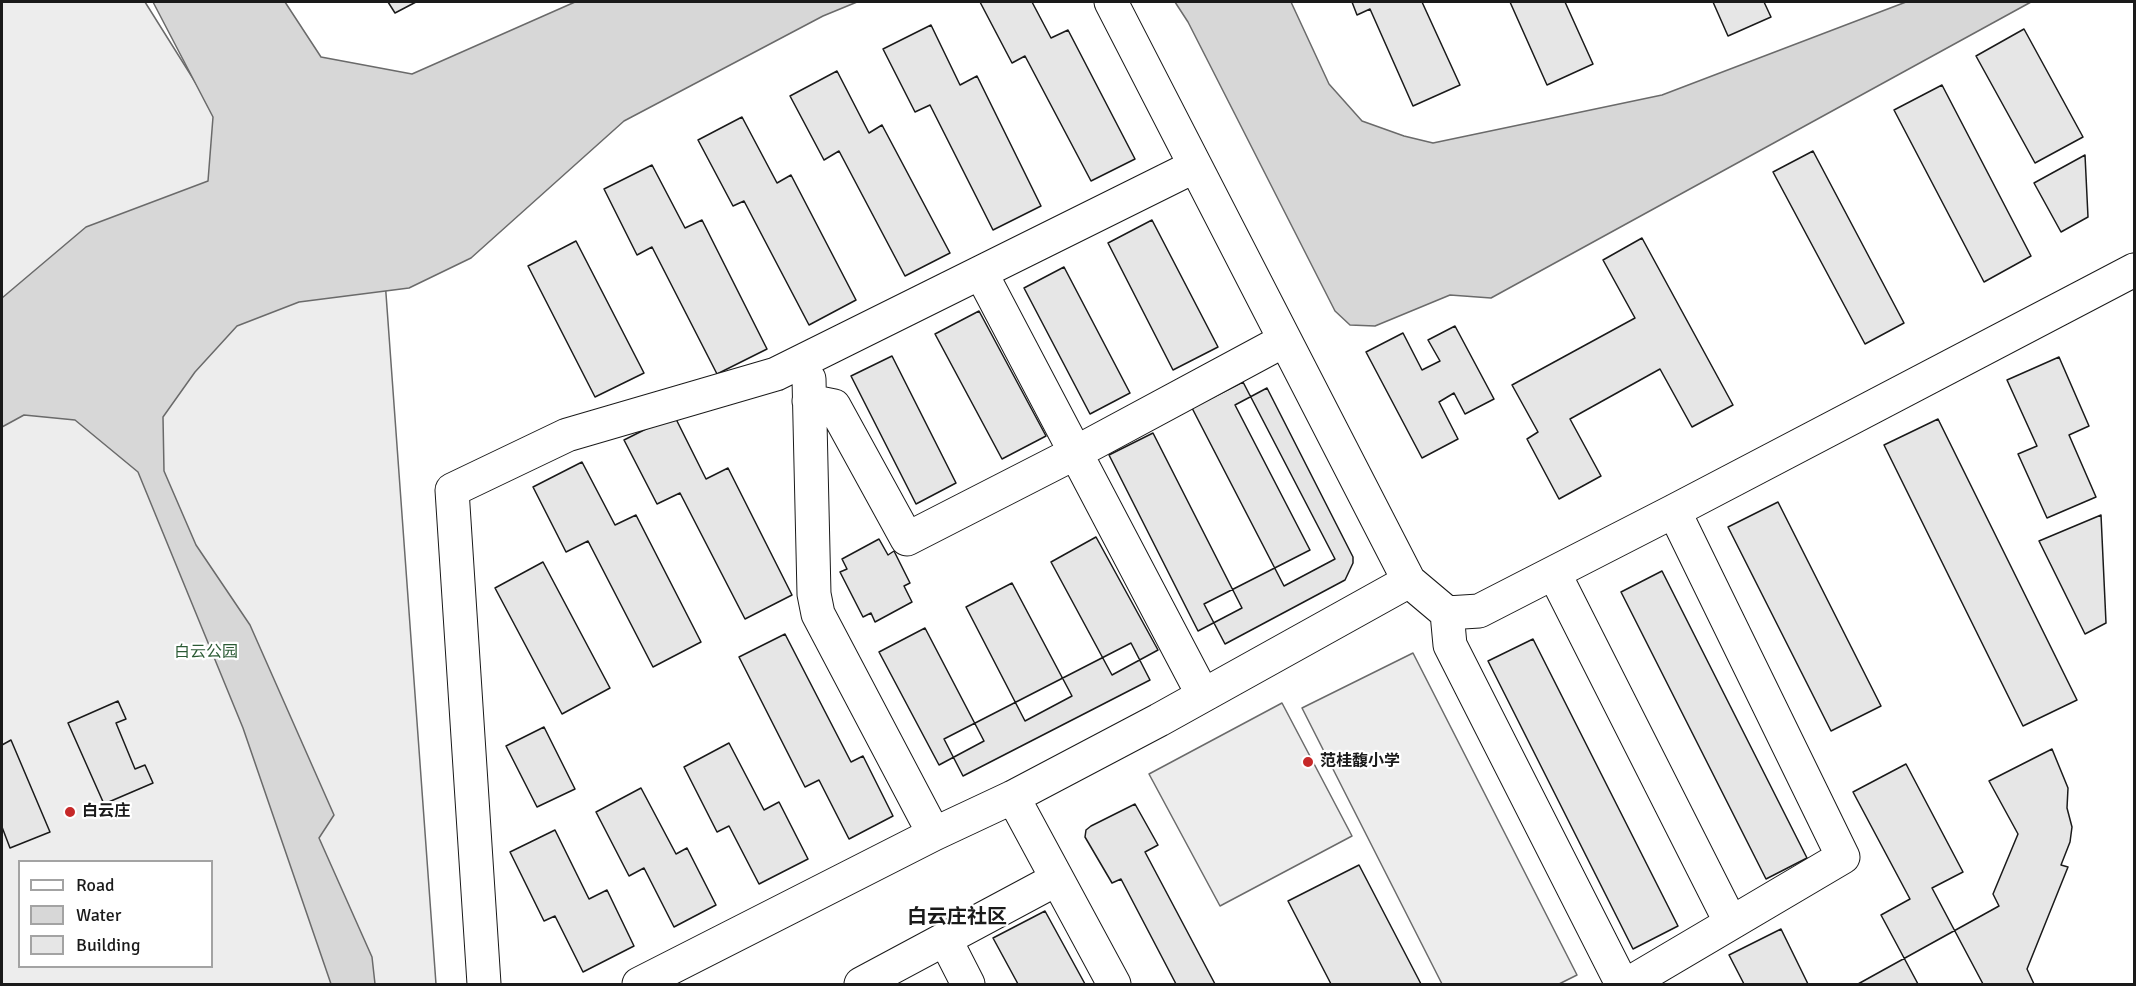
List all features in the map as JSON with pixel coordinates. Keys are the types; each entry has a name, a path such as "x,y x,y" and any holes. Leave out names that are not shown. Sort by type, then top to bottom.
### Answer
{"lane":[{"path":"1111,2 1409,581 1447,613 1479,611 2134,270"},
{"path":"484,984 452,490 567,435 776,374 1196,166"},
{"path":"981,273 1203,695"},
{"path":"809,400 834,406 907,539 1075,453 1285,340"},
{"path":"808,358 814,594 818,614 934,834"},
{"path":"1633,984 1638,978 1843,857 1674,511"},
{"path":"1554,573 1731,923"},
{"path":"639,984 934,834 1013,797 1409,581"},
{"path":"1447,613 1450,645 1622,984"},
{"path":"1013,797 1114,984"},
{"path":"861,984 1057,879"},
{"path":"945,939 968,984"}],"shaded area":[{"name":"白云公园","path":"2,2 145,2 224,128 385,280 436,984 2,984"},
{"path":"1413,653 1577,975 1559,984 1442,984 1302,708"},
{"path":"1282,703 1352,836 1220,906 1149,774"}],"water":[{"path":"153,2 285,2 321,57 412,74 575,2 857,2 823,16 624,121 471,258 409,288 299,302 237,326 195,372 163,417 164,471 196,545 250,625 334,815 319,838 372,957 375,984 331,984 243,728 138,472 75,420 24,415 2,427 2,298 86,227 208,181 213,117"},
{"path":"1175,2 1291,2 1329,84 1362,121 1404,136 1433,143 1662,95 1906,2 2031,2 1491,298 1450,295 1375,326 1350,325 1335,311 1188,22"}],"building":[{"path":"388,2 416,2 395,13"},
{"path":"980,2 1032,2 1051,38 1068,30 1135,159 1091,181 1025,56 1012,63"},
{"path":"1352,2 1422,2 1460,85 1413,106 1370,9 1357,15"},
{"path":"1510,2 1565,2 1593,64 1547,85"},
{"path":"1713,2 1764,2 1771,17 1728,36"},
{"path":"931,25 960,85 977,76 1041,206 993,230 930,105 915,112 883,49"},
{"path":"2024,29 2083,137 2035,163 1976,56"},
{"path":"837,71 869,133 882,125 950,253 905,276 839,151 824,160 790,96"},
{"path":"1942,85 2031,256 1984,282 1894,110"},
{"path":"742,117 777,183 791,175 856,300 809,325 744,201 733,206 698,140"},
{"path":"1813,151 1904,323 1865,344 1773,172"},
{"path":"2085,155 2088,217 2061,232 2034,183"},
{"path":"652,165 685,228 702,220 767,349 717,374 652,247 637,255 604,189"},
{"path":"1152,220 1218,347 1173,370 1108,243"},
{"path":"1642,238 1733,405 1692,427 1660,369 1570,419 1601,476 1559,499 1527,439 1538,432 1512,385 1635,318 1603,260"},
{"path":"576,241 644,373 595,397 528,266"},
{"path":"1064,267 1130,393 1090,414 1024,288"},
{"path":"979,311 1046,436 1002,459 935,334"},
{"path":"1455,326 1494,399 1465,414 1454,393 1439,402 1458,439 1422,458 1366,352 1403,333 1422,370 1440,361 1428,340"},
{"path":"892,356 956,483 916,504 851,376"},
{"path":"2059,357 2089,426 2069,435 2096,497 2047,518 2018,454 2037,446 2007,380"},
{"path":"1243,382 1335,559 1284,586 1192,408"},
{"path":"1267,388 1353,557 1353,563 1345,580 1225,644 1204,604 1310,550 1235,405"},
{"path":"674,415 706,479 728,468 792,595 745,619 680,493 657,504 624,440"},
{"path":"1938,419 2077,700 2023,726 1884,445"},
{"path":"1153,433 1242,608 1198,631 1109,455"},
{"path":"582,462 615,525 636,515 701,642 653,667 588,541 566,552 533,487"},
{"path":"1778,502 1881,706 1831,731 1728,527"},
{"path":"2101,515 2106,623 2085,634 2039,541"},
{"path":"1096,537 1158,650 1112,675 1051,562"},
{"path":"879,539 888,555 894,551 910,583 904,586 912,602 875,622 871,613 863,617 840,572 847,569 842,559"},
{"path":"543,562 610,688 562,714 495,588"},
{"path":"1662,571 1807,858 1766,879 1621,592"},
{"path":"1012,583 1072,696 1025,721 966,607"},
{"path":"925,628 984,741 939,765 879,652"},
{"path":"785,634 851,762 863,756 893,816 849,839 819,780 805,787 739,657"},
{"path":"1533,639 1678,926 1633,949 1488,661"},
{"path":"1131,643 1150,680 963,776 944,739"},
{"path":"118,701 126,719 116,723 135,769 145,765 153,783 104,804 68,723"},
{"path":"544,727 575,789 537,807 506,746"},
{"path":"11,740 50,832 10,848 2,827 2,745"},
{"path":"729,743 764,810 779,802 808,859 759,884 729,826 717,832 684,767"},
{"path":"2052,749 2068,788 2067,808 2072,827 2070,842 2061,865 2068,867 2027,969 2034,984 1858,984 1999,906 1993,894 2018,834 1989,781"},
{"path":"1906,764 1963,872 1932,888 1983,984 1918,984 1881,915 1910,899 1853,792"},
{"path":"641,788 676,854 687,848 716,905 674,927 644,868 629,876 596,812"},
{"path":"1135,804 1158,845 1145,852 1215,984 1176,984 1121,879 1112,883 1085,837 1086,830 1091,826"},
{"path":"555,830 589,899 607,890 634,946 583,972 555,916 544,921 510,852"},
{"path":"1359,865 1421,984 1331,984 1288,901"},
{"path":"1045,911 1085,984 1018,984 993,938"},
{"path":"1781,929 1808,984 1744,984 1729,955"}],"place":[{"name":"范桂馥小学","path":"1308,762"},
{"name":"白云庄","path":"70,812"}],"district":[{"name":"白云庄社区","path":"957,918"}]}
